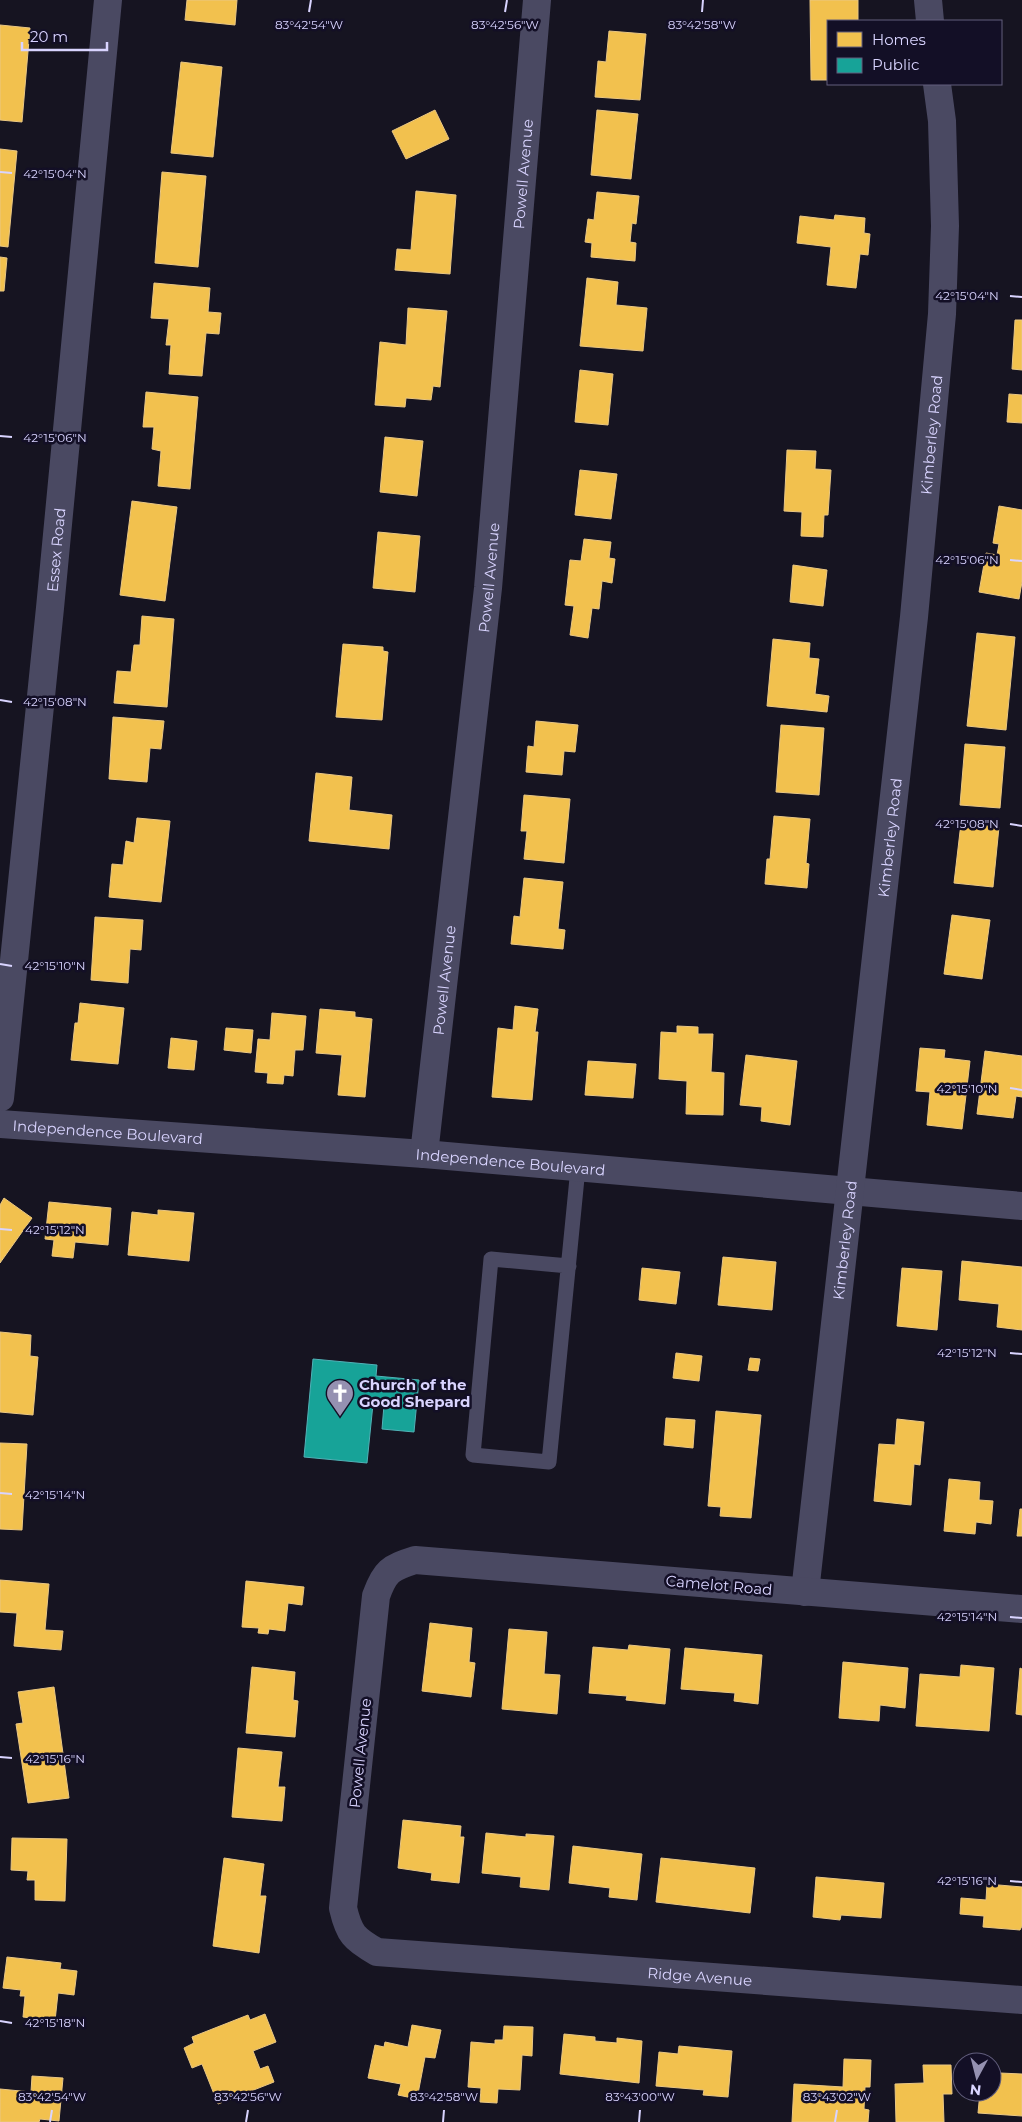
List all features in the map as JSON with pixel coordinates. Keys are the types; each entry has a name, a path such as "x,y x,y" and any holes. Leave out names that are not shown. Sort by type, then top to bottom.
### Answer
{"street":[{"name":"Essex Road","path":"0,1098 51,598 108,0"},
{"name":"Powell Avenue","path":"424,1154 488,588 537,0"},
{"path":"928,0 930,20"},
{"name":"Kimberley Road","path":"805,1592 848,1191 914,617 942,314 945,226 942,121 937,85"},
{"name":"Independence Boulevard","path":"0,1124 424,1154 1022,1206"},
{"name":"Powell Avenue","path":"377,1952 361,1943 347,1928 343,1908 376,1596 383,1578 394,1566 416,1560"},
{"name":"Camelot Road","path":"416,1560 1022,1609"},
{"name":"Ridge Avenue","path":"377,1952 1022,2000"}],"lane":[{"path":"568,1266 491,1259 472,1455 549,1462 578,1168"}],"building: Homes":[{"path":"187,0 237,0 235,25 185,20"},
{"path":"810,0 858,0 858,20 827,20 827,80 811,80"},
{"path":"0,25 30,28 22,122 0,120"},
{"path":"609,31 646,34 640,100 595,97 598,61 606,62"},
{"path":"181,62 222,67 213,157 171,153"},
{"path":"435,110 449,139 406,159 392,131"},
{"path":"597,110 638,114 631,179 591,175"},
{"path":"0,149 17,151 8,247 0,246"},
{"path":"162,172 206,176 198,267 155,263"},
{"path":"416,191 456,195 450,274 395,270 397,249 411,250"},
{"path":"597,192 639,196 636,224 632,223 630,242 636,243 635,261 591,257 592,243 585,242 588,219 594,220"},
{"path":"835,215 865,218 864,233 870,234 868,255 860,254 856,288 827,285 831,247 797,243 800,216 834,220"},
{"path":"0,257 7,258 4,291 0,291"},
{"path":"587,278 618,282 616,305 647,308 643,351 580,346"},
{"path":"154,283 210,288 208,312 221,313 219,334 206,333 202,376 169,374 171,345 166,345 169,319 151,318"},
{"path":"408,308 447,311 440,387 433,386 431,400 406,398 405,407 375,405 380,342 406,345"},
{"path":"1015,320 1022,320 1022,370 1012,369"},
{"path":"580,370 613,374 608,425 575,422"},
{"path":"146,392 198,397 190,489 158,486 161,451 152,449 154,427 143,427"},
{"path":"1009,394 1022,395 1022,423 1007,422"},
{"path":"385,437 423,441 417,496 380,492"},
{"path":"787,450 816,451 815,469 831,470 828,515 824,515 823,537 801,536 802,512 784,511"},
{"path":"580,470 617,474 611,519 575,515"},
{"path":"132,501 177,507 165,601 120,595"},
{"path":"999,506 1022,510 1022,582 1019,599 979,592 986,553 997,555 999,544 993,543"},
{"path":"378,532 420,536 415,592 373,588"},
{"path":"584,539 611,542 609,558 615,559 612,583 602,581 599,609 592,608 588,638 570,635 574,606 565,605 570,560 581,561"},
{"path":"793,565 827,570 823,606 790,602"},
{"path":"142,616 174,619 167,707 114,703 117,671 131,672 134,645 140,645"},
{"path":"977,633 1015,637 1006,730 967,726"},
{"path":"773,639 810,643 809,658 819,659 815,694 829,696 827,712 767,706"},
{"path":"343,644 383,647 383,651 388,652 382,720 336,717"},
{"path":"113,717 164,721 161,749 150,748 147,782 109,779"},
{"path":"536,721 578,725 575,752 564,751 562,775 526,772 528,746 534,747"},
{"path":"781,725 824,728 819,795 776,792"},
{"path":"965,744 1005,747 1000,808 960,805"},
{"path":"316,773 352,777 349,810 392,815 389,849 309,841"},
{"path":"524,795 570,799 564,863 524,859 527,831 521,831"},
{"path":"774,816 810,819 806,863 809,864 807,888 765,884 767,859 770,859"},
{"path":"137,818 170,821 161,902 109,897 112,864 123,865 126,841 134,843"},
{"path":"961,823 999,827 993,887 954,883"},
{"path":"524,878 563,882 558,929 565,930 563,949 511,944 514,916 520,917"},
{"path":"952,915 990,920 982,979 944,974"},
{"path":"95,917 143,920 141,950 130,949 128,983 91,980"},
{"path":"80,1003 124,1008 118,1064 71,1060 75,1023 78,1023"},
{"path":"515,1006 538,1009 535,1032 538,1032 532,1100 492,1097 498,1028 513,1030"},
{"path":"320,1009 355,1012 355,1017 372,1019 365,1097 338,1095 342,1055 316,1053"},
{"path":"272,1013 306,1016 303,1050 295,1050 293,1076 284,1075 283,1084 267,1083 268,1073 255,1072 258,1039 270,1040"},
{"path":"677,1026 698,1027 698,1034 713,1034 711,1072 724,1073 723,1115 686,1114 687,1081 659,1079 661,1032 677,1033"},
{"path":"226,1028 253,1030 251,1053 224,1050"},
{"path":"171,1038 197,1041 194,1070 168,1068"},
{"path":"920,1048 945,1050 944,1058 970,1061 962,1129 927,1125 930,1092 916,1091"},
{"path":"985,1051 1022,1056 1022,1097 1016,1096 1013,1118 977,1114"},
{"path":"746,1055 797,1061 790,1125 761,1121 762,1107 740,1105"},
{"path":"588,1061 636,1064 633,1098 585,1095"},
{"path":"4,1198 32,1218 0,1263 0,1205"},
{"path":"49,1202 111,1208 108,1245 75,1242 73,1258 52,1256 54,1240 45,1239"},
{"path":"158,1210 194,1213 189,1261 128,1255 132,1212 158,1215"},
{"path":"723,1257 776,1262 772,1310 718,1305"},
{"path":"962,1261 1022,1267 1022,1330 997,1327 999,1304 959,1300"},
{"path":"642,1268 680,1272 676,1304 639,1300"},
{"path":"902,1268 942,1271 937,1330 897,1326"},
{"path":"0,1332 31,1335 30,1356 38,1357 33,1415 0,1412"},
{"path":"676,1353 702,1356 699,1381 673,1378"},
{"path":"750,1358 760,1359 758,1371 748,1370"},
{"path":"716,1411 761,1415 751,1518 720,1516 721,1507 708,1506"},
{"path":"666,1418 695,1420 693,1448 664,1445"},
{"path":"897,1419 924,1422 920,1465 914,1464 911,1505 874,1501 879,1444 895,1445"},
{"path":"0,1443 27,1444 22,1530 0,1529"},
{"path":"949,1479 980,1482 979,1500 993,1501 991,1524 976,1522 975,1534 944,1531"},
{"path":"1020,1509 1022,1509 1022,1536 1017,1536"},
{"path":"0,1580 49,1584 45,1630 63,1631 61,1650 14,1646 17,1613 0,1612"},
{"path":"246,1581 304,1587 302,1605 288,1603 285,1631 269,1629 268,1634 258,1633 259,1628 242,1627"},
{"path":"430,1623 472,1628 469,1662 475,1663 471,1697 422,1691"},
{"path":"509,1629 547,1632 544,1674 560,1675 557,1714 502,1709"},
{"path":"629,1645 670,1649 665,1704 626,1700 627,1696 589,1693 593,1647 628,1650"},
{"path":"685,1648 762,1655 758,1704 734,1701 735,1693 681,1689"},
{"path":"843,1662 908,1668 905,1708 880,1705 879,1721 839,1718"},
{"path":"961,1665 994,1668 989,1731 916,1726 920,1674 960,1677"},
{"path":"252,1667 295,1672 293,1700 298,1701 295,1737 246,1733"},
{"path":"1020,1668 1022,1669 1022,1715 1016,1714"},
{"path":"54,1687 69,1798 28,1803 16,1724 23,1723 18,1692"},
{"path":"238,1748 282,1752 278,1787 285,1787 282,1821 232,1817"},
{"path":"403,1820 461,1826 460,1837 464,1837 459,1883 431,1880 432,1873 398,1868"},
{"path":"486,1833 526,1837 526,1834 554,1836 549,1890 520,1887 521,1877 482,1873"},
{"path":"12,1838 67,1839 65,1901 35,1900 35,1880 27,1880 28,1871 11,1870"},
{"path":"573,1846 642,1854 637,1900 609,1897 610,1888 569,1883"},
{"path":"224,1858 264,1864 260,1896 266,1896 259,1953 213,1946"},
{"path":"661,1858 755,1868 750,1913 656,1902"},
{"path":"816,1877 884,1883 881,1918 841,1915 840,1920 813,1917"},
{"path":"987,1884 1022,1887 1022,1926 1020,1930 983,1927 984,1916 960,1914 961,1898 986,1900"},
{"path":"7,1957 61,1963 60,1969 77,1971 74,1995 58,1993 55,2021 23,2017 25,1996 20,1996 21,1990 3,1988"},
{"path":"265,2014 276,2042 253,2051 260,2069 268,2066 274,2082 218,2104 202,2064 192,2068 184,2048 194,2043 192,2037 248,2015 250,2020"},
{"path":"412,2025 441,2030 435,2058 425,2057 417,2099 398,2095 401,2084 368,2078 375,2045 384,2047 385,2042 408,2047"},
{"path":"504,2026 533,2027 532,2056 522,2055 520,2090 498,2089 497,2103 480,2102 481,2088 468,2087 471,2042 495,2044 495,2040 503,2040"},
{"path":"564,2034 595,2037 595,2041 617,2043 617,2038 642,2041 639,2083 560,2074"},
{"path":"679,2046 732,2051 728,2097 703,2095 704,2090 656,2086 659,2052 678,2054"},
{"path":"844,2059 871,2060 870,2087 865,2087 864,2109 869,2110 868,2122 792,2122 794,2084 843,2087"},
{"path":"923,2065 951,2065 952,2094 943,2094 944,2122 896,2122 895,2084 924,2083"},
{"path":"1002,2073 1022,2074 1022,2116 978,2113 979,2102 1002,2102"},
{"path":"32,2076 63,2078 59,2121 40,2119 39,2122 0,2122 0,2089 31,2092"}],"building: Public":[{"name":"Church of the Good Shepard","path":"313,1359 377,1365 376,1376 419,1380 414,1432 382,1429 384,1405 373,1404 367,1463 304,1457"}],"place":[{"name":"Church of the Good Shepard","path":"340,1417"}]}
